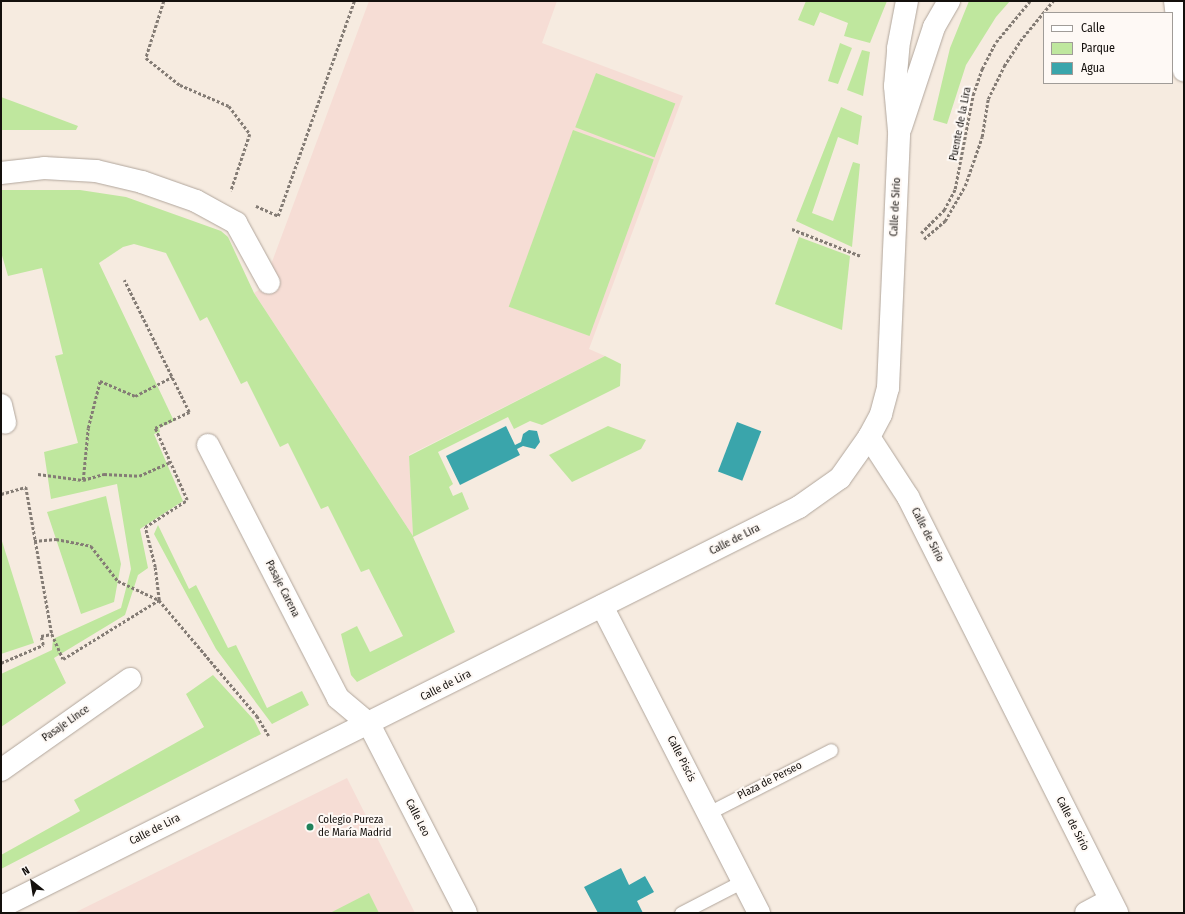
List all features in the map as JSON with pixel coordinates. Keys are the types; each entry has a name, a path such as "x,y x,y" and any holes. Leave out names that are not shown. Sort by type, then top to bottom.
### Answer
{"main road":[{"name":"Calle de Sirio","path":"907,1 898,48 895,86 899,132 888,388 881,414 869,437 908,497 1114,906"},
{"name":"Calle de Sirio","path":"899,132 934,27 949,1"},
{"path":"1174,1 1184,70"},
{"path":"1,173 44,168 96,171 142,182 196,201 236,223 269,283"},
{"name":"Calle de Lira","path":"1,907 369,724 799,507 840,478 869,437"},
{"name":"Pasaje Carena","path":"208,445 338,698 369,724"},
{"name":"Calle Piscis","path":"602,606 758,913"},
{"name":"Pasaje Lince","path":"1,770 130,679"},
{"name":"Calle Leo","path":"369,724 466,913"},
{"path":"1086,913 1114,906"}],"lane":[{"name":"Plaza de Perseo","path":"708,813 831,750"},
{"path":"681,913 743,881"}],"path":[{"path":"164,1 146,58 180,85 229,106 250,134 230,194"},
{"path":"250,204 278,216 354,1"},
{"name":"Puente de la Lira","path":"925,232 944,210 955,189 973,95 982,69 996,42 1030,1"},
{"path":"1044,12 1053,1"},
{"path":"924,239 945,221 965,186 982,137 988,99 1004,66 1020,41 1043,13"},
{"path":"792,229 861,256"},
{"path":"124,280 189,412 156,428 187,500 145,526 155,567 159,600"},
{"path":"83,480 88,428 100,381 135,396 172,377"},
{"path":"38,474 83,480 104,474 139,476 170,462"},
{"path":"1,494 26,487 34,540 52,634 63,659 159,600"},
{"path":"34,540 56,539 91,546 118,581 159,600 257,716 269,736"},
{"path":"1,663 43,645 41,636 52,634"}],"shaded area":[{"path":"369,1 557,1 542,43 683,96 589,349 605,356 409,455 413,536 254,293 269,283 269,270"},
{"name":"Colegio Pureza de María Madrid","path":"347,778 415,913 74,913 159,871"}],"green space":[{"path":"806,1 887,1 870,43 844,36 848,23 820,12 814,26 798,20"},
{"path":"969,1 1010,1 996,17 966,65 947,124 933,120 950,48"},
{"path":"840,43 852,48 838,84 828,81"},
{"path":"862,50 870,52 863,96 847,90"},
{"path":"596,73 675,103 655,158 575,127"},
{"path":"1,97 78,126 76,130 1,130"},
{"path":"841,107 862,116 858,145 838,137 812,213 833,221 853,162 860,164 852,247 796,221"},
{"path":"573,130 654,159 590,336 509,307"},
{"path":"1,190 80,190 126,197 221,231 228,237 254,293 413,536 409,456 605,356 621,364 620,386 542,425 530,421 514,429 508,417 438,452 453,484 449,487 453,496 462,492 469,509 413,537 455,632 357,682 351,675 341,634 357,626 370,652 403,636 369,569 361,572 328,506 321,509 288,443 280,447 247,381 241,384 207,317 200,321 166,253 134,244 123,247 99,263 174,421 159,428 160,432 154,434 183,501 140,529 148,568 138,575 125,615 54,658 66,683 1,727 1,674 52,650 53,639 121,608 131,569 117,484 51,499 44,452 78,443 55,356 63,354 42,268 8,276 1,252"},
{"path":"799,237 850,256 842,330 775,304"},
{"path":"608,426 646,440 641,449 572,482 549,455"},
{"path":"106,496 121,564 114,602 81,614 47,512"},
{"path":"158,525 189,589 196,585 228,648 236,645 267,708 302,691 309,705 272,724 216,649 154,534"},
{"path":"1,538 34,643 1,654"},
{"path":"213,675 254,720 261,734 1,869 1,855 80,811 74,800 204,727 186,694"},
{"path":"369,893 379,913 330,913"}],"water":[{"path":"737,422 761,431 742,481 718,471"},
{"path":"506,426 515,445 521,442 523,434 529,430 537,431 540,442 535,449 523,446 517,449 520,455 460,485 446,456"},
{"path":"621,868 629,885 645,876 654,892 637,901 643,913 598,913 584,887"}],"place":[{"name":"Colegio Pureza de María Madrid","path":"310,827"}]}
